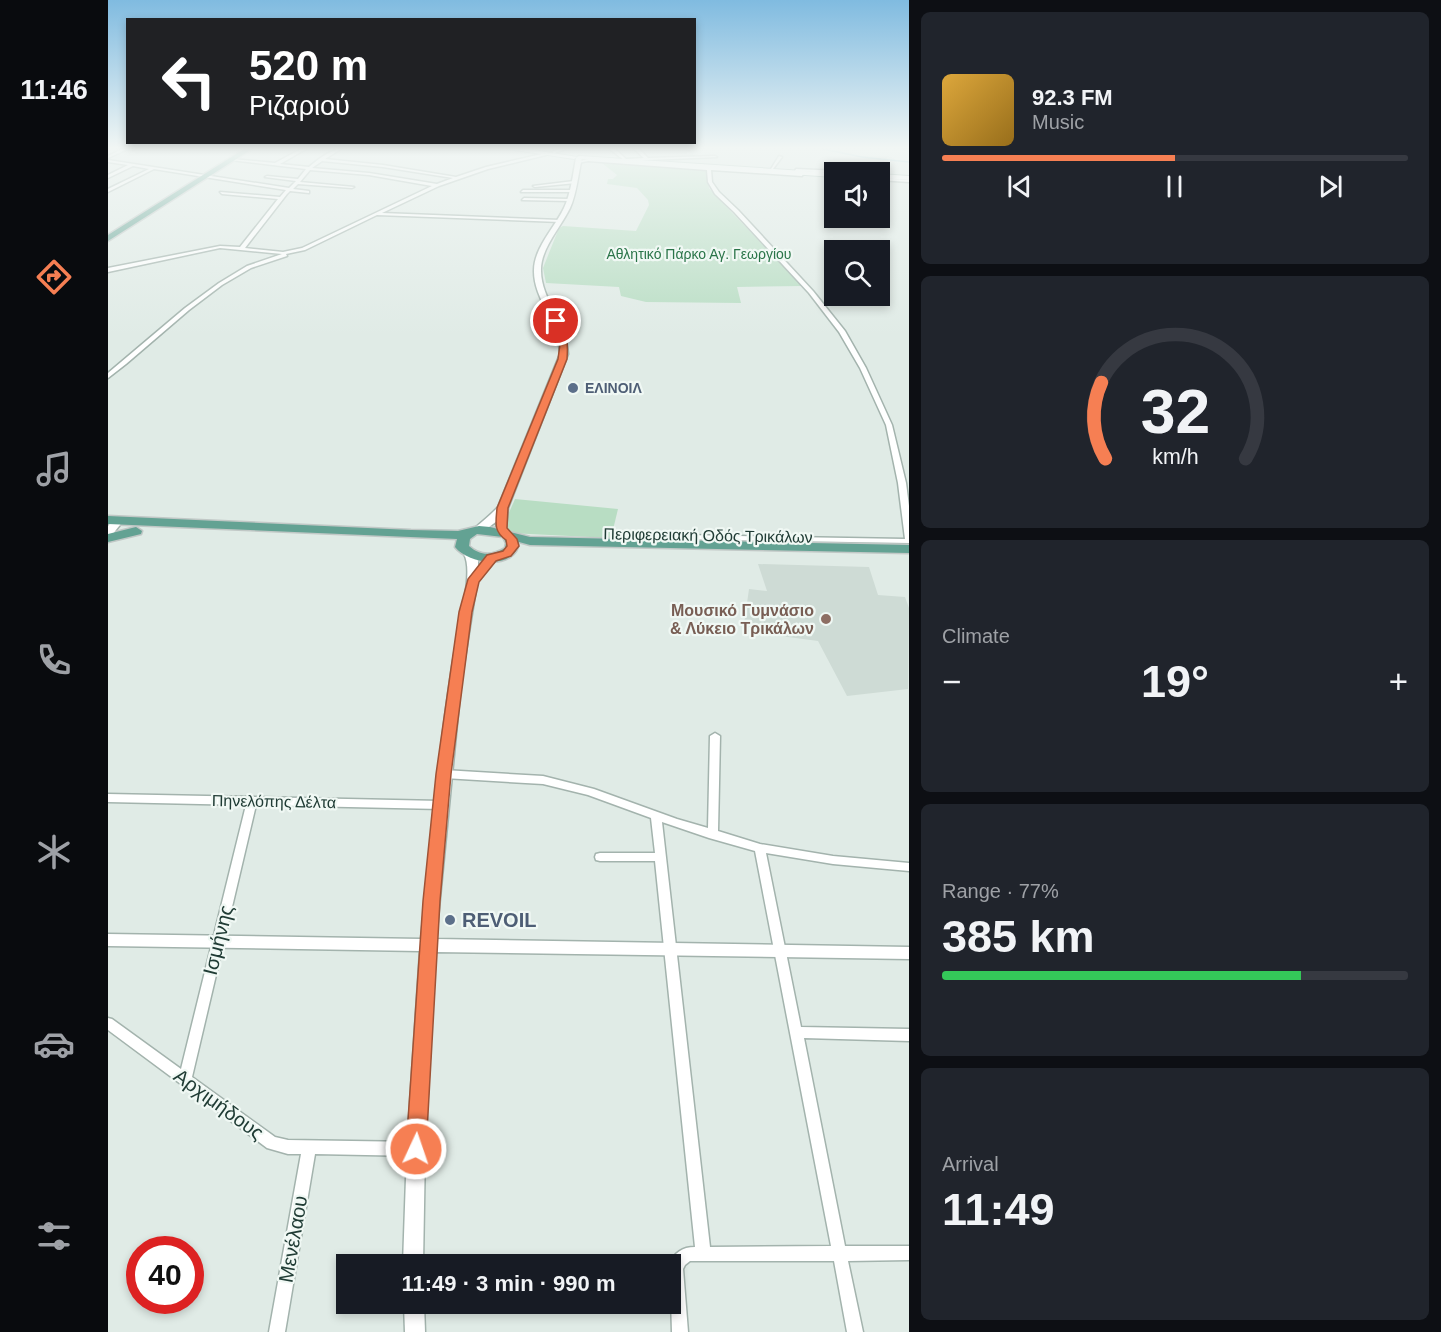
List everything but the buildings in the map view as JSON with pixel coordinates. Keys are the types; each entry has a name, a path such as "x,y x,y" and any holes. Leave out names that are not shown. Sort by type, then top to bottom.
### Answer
{"main road":[{"path":"108,239 151,211"},
{"path":"110,529 458,536 474,532"},
{"path":"110,529 237,533 455,545 466,552 492,558"},
{"name":"Περιφερειακή Οδός Τρικάλων","path":"474,532 490,530 530,541 909,549"},
{"path":"466,552 463,540 474,532"},
{"path":"506,534 513,543 507,553"},
{"name":"Περιφερειακή Οδός Τρικάλων","path":"492,558 507,553 573,549 909,556"}],"street":[{"path":"242,248 271,211"},
{"path":"108,376 165,326 235,274 290,252 309,247 379,211"},
{"path":"506,534 501,528 503,508 564,354 561,333 543,293 537,268 538,258 564,211"},
{"path":"614,542 615,538 629,536 909,540 902,483 889,425 863,368 842,331 805,284 737,211"},
{"path":"373,214 560,221"},
{"path":"108,270 210,249 242,248 290,252"},
{"path":"474,532 487,525 503,508"},
{"path":"413,1254 416,1149 428,944 444,774 472,581 473,561 466,552"},
{"path":"472,581 492,558"},
{"path":"713,835 715,736"},
{"path":"444,774 543,780 590,792 713,835 760,848 814,858 909,867"},
{"name":"Πηνελόπης Δέλτα","path":"108,798 441,805"},
{"name":"Ισμήνης","path":"185,1079 252,800"},
{"path":"656,816 703,1253"},
{"path":"760,848 855,1332"},
{"path":"600,857 661,857"},
{"path":"108,940 909,952"},
{"name":"Αρχιμήδους","path":"108,1023 272,1143 288,1147 416,1149"},
{"path":"797,1032 909,1035"},
{"name":"Μενέλαου","path":"278,1332 309,1147"},
{"path":"681,1259 688,1254 703,1253 909,1253"},
{"path":"414,1314 415,1332"},
{"path":"677,1314 680,1332"}],"shaded area":[{"name":"Μουσικό Γυμνάσιο & Λύκειο Τρικάλων","path":"758,564 869,567 878,595 905,597 909,608 908,689 847,696 818,641 743,631 749,589 767,591"}],"green space":[{"name":"Αθλητικό Πάρκο Αγ. Γεωργίου","path":"646,211 731,211 803,286 737,287 741,303 646,302 621,296 619,287 546,283 543,268 559,228 563,226 636,231"},
{"path":"515,499 618,509 611,538 509,533 503,526"}],"place":[{"name":"ΕΛΙΝΟΙΛ","path":"573,388"},
{"name":"Μουσικό Γυμνάσιο & Λύκειο Τρικάλων","path":"826,619"},
{"name":"REVOIL","path":"450,920"}],"route":[{"path":"416,1149 432,901 444,774 466,612 472,581 486,563 492,558 507,553 513,546 512,539 503,533 501,528 503,508 563,359 564,344 556,321"}]}
